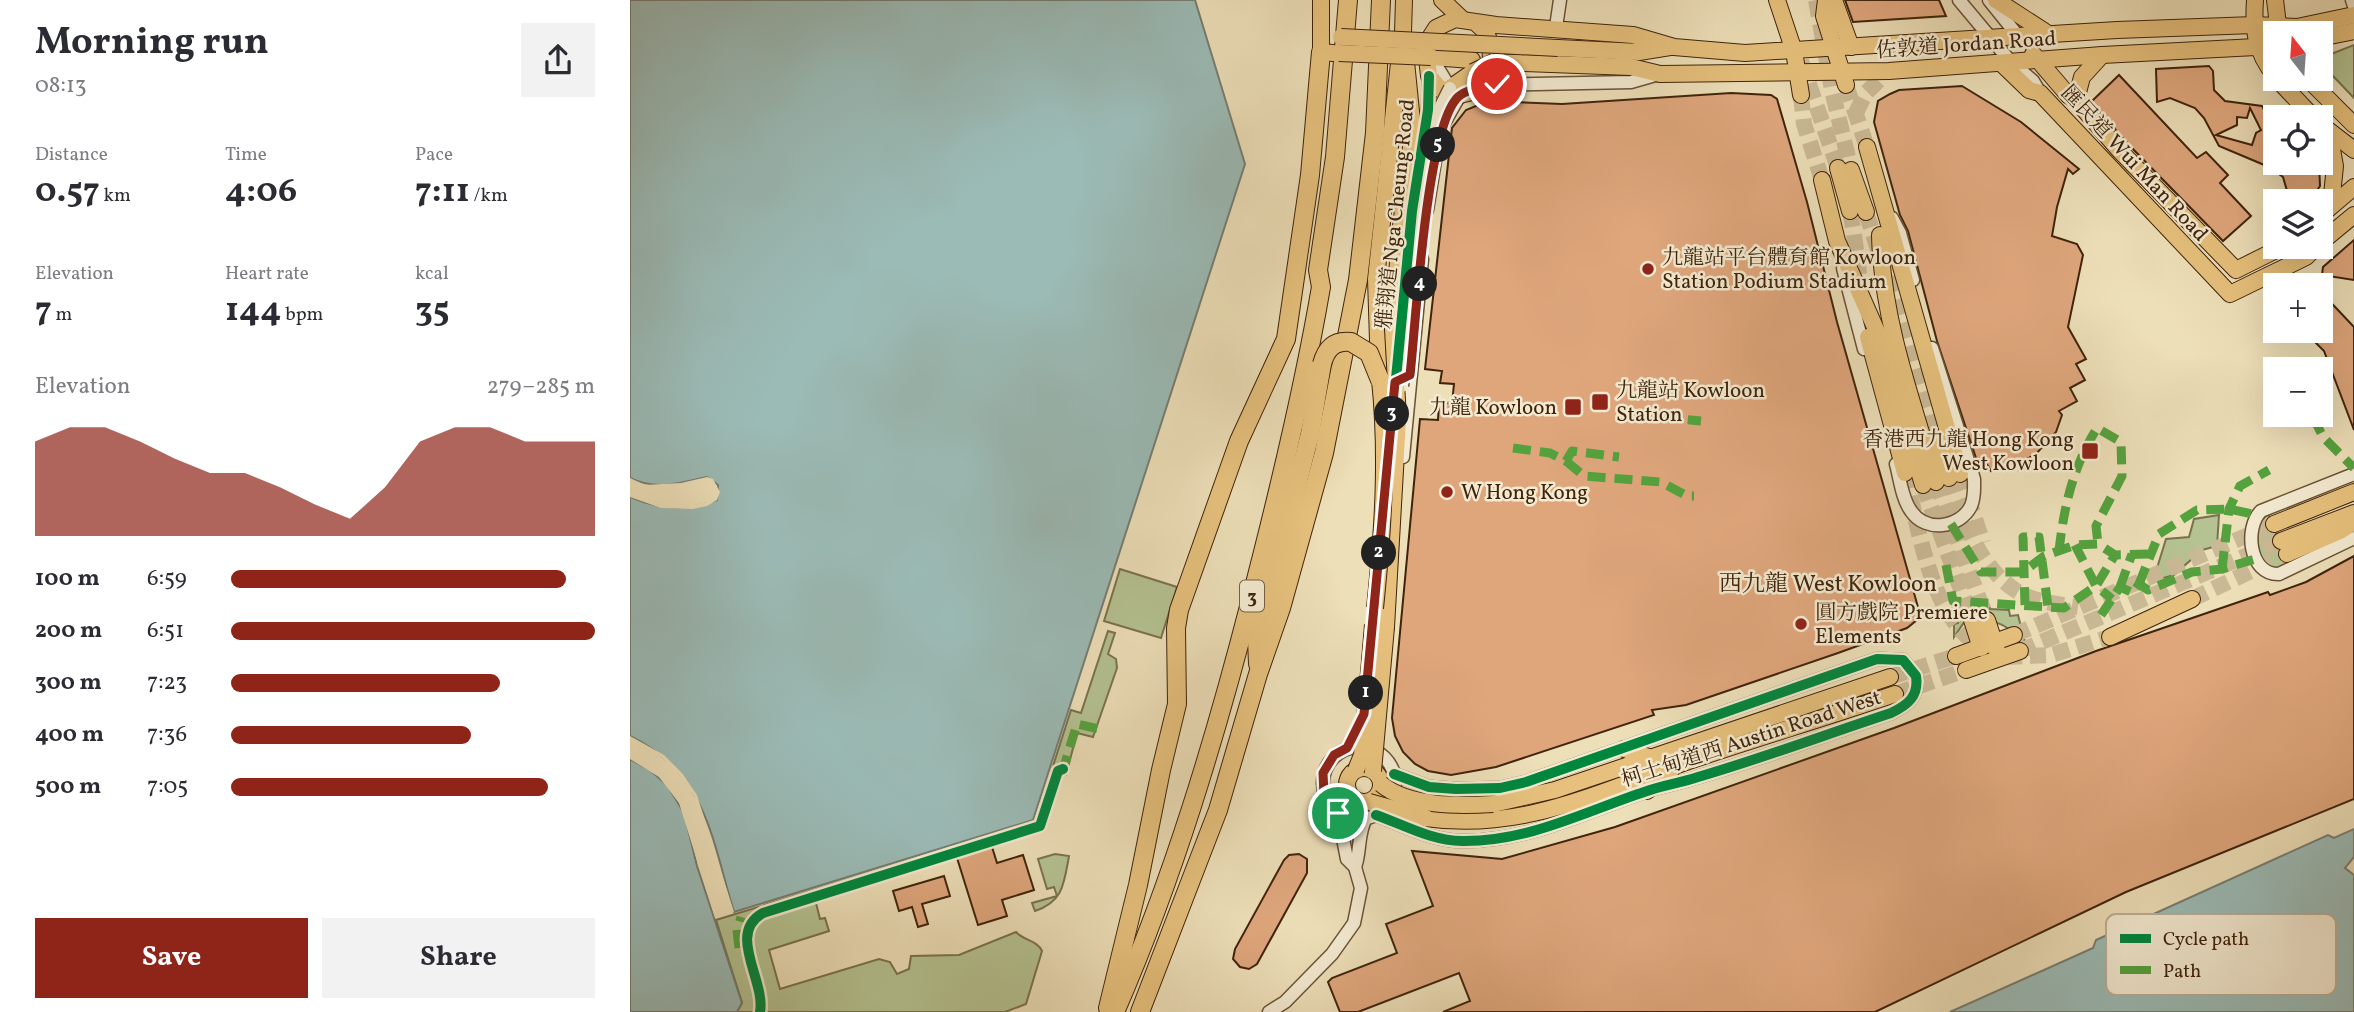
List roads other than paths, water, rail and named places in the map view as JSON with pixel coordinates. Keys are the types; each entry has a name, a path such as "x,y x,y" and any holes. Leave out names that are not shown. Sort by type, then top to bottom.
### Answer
{"highway":[{"name":"3","path":"1140,1012 1209,836 1281,608 1318,478 1358,280 1375,133 1381,0"},
{"name":"3","path":"1115,1012 1157,908 1209,752 1301,432 1321,287 1318,270 1335,157 1346,4"},
{"path":"1107,1012 1177,704 1177,619 1239,441 1286,339 1310,175 1321,44"},
{"path":"1258,674 1257,640 1301,432 1323,359 1334,344 1345,341 1363,348 1388,381"}],"main road":[{"path":"1321,0 1321,44"},
{"name":"雅翔道 Nga Cheung Road","path":"1382,776 1399,414 1393,329 1413,117 1405,51 1404,0"},
{"path":"1442,0 1489,38 1490,68 1482,85"},
{"path":"1777,0 1794,51 1792,73 1798,96"},
{"path":"1813,0 1825,8 1843,48"},
{"path":"1834,0 1843,48 1844,79"},
{"path":"1996,0 2050,35"},
{"path":"2255,0 2257,47 2263,56"},
{"path":"2275,0 2277,21"},
{"name":"佐敦道 Jordan Road","path":"2326,21 2354,15"},
{"name":"佐敦道 Jordan Road","path":"1429,76 1426,50 1432,33 1443,23 1469,21 1556,27 1642,36 1674,47"},
{"name":"佐敦道 Jordan Road","path":"1400,48 1421,41 1639,52 1674,47 1745,53 2018,36 2254,25 2263,27"},
{"path":"2333,36 2354,31"},
{"name":"匯民道 Wui Man Road","path":"2018,36 2120,151 2236,270 2263,256"},
{"name":"佐敦道 Jordan Road","path":"1321,44 1400,48 1431,57 1494,62 1632,67 1660,74 1792,73 1844,79 2006,62 2263,47"},
{"name":"雅翔道 Nga Cheung Road","path":"1356,770 1362,755 1383,523 1388,381 1376,333 1376,279 1400,48"},
{"path":"2076,100 2082,78 2102,55"},
{"path":"1429,76 1441,90 1455,91 1465,75 1494,62"},
{"name":"匯民道 Wui Man Road","path":"2006,62 2026,88 2040,93 2230,294 2302,259"},
{"name":"佐敦道 Jordan Road","path":"1455,91 1482,85"},
{"path":"2289,91 2302,105"},
{"path":"2320,91 2354,125"},
{"path":"2333,135 2354,150"},
{"path":"1867,147 1884,203 1942,480"},
{"path":"2330,189 2335,166 2333,159"},
{"path":"1844,169 1858,211"},
{"path":"1822,180 1837,240 1942,480"},
{"path":"2333,205 2354,187"},
{"path":"2333,232 2354,215"},
{"path":"1880,235 1885,298 1895,342 1942,480"},
{"path":"1868,337 1905,472"},
{"path":"1936,438 1942,480"},
{"path":"2274,524 2354,492"},
{"path":"2354,513 2284,548 2340,531 2354,522"},
{"path":"2110,637 2192,599"},
{"path":"1979,620 1988,645 2001,660"},
{"path":"1956,656 2014,635"},
{"path":"1966,670 2001,660 2020,651"},
{"name":"柯士甸道西 Austin Road West","path":"1890,677 1494,812 1454,822 1370,811 1347,790 1348,778 1356,770 1364,768 1382,776 1398,793 1426,800 1494,812 1547,810 1895,694"},
{"path":"1624,749 1649,757"},
{"path":"1647,791 1683,763"},
{"path":"1370,811 1379,793 1382,776"}],"street":[{"path":"1556,27 1560,0"},
{"path":"1959,0 2006,62"},
{"path":"1989,0 2018,36"},
{"path":"2352,0 2354,6"},
{"path":"1421,41 1455,91"},
{"name":"佐敦道 Jordan Road","path":"1482,85 1631,82 1660,74"},
{"name":"雅翔道 Nga Cheung Road","path":"1399,414 1388,381 1428,110 1429,76"},
{"name":"雅翔道 Nga Cheung Road","path":"1381,754 1379,716 1399,414 1410,375 1440,130 1455,91"},
{"name":"雅翔道 Nga Cheung Road","path":"1347,748 1364,714 1429,146 1436,116 1455,91"},
{"path":"1837,240 1907,504 1918,519 1927,524 1951,524 1963,517 1971,506 1975,493 1973,479 1923,319 1900,233 1884,203"},
{"path":"1388,381 1410,375"},
{"path":"2354,474 2261,510 2255,521 2252,549 2262,570 2279,574 2354,538"},
{"name":"柯士甸道西 Austin Road West","path":"1338,813 1351,818 1370,811 1423,834 1459,841 1485,841 1553,825 1647,791 1697,778 1900,709 1911,701 1917,690 1913,669 1903,660 1877,659 1526,782 1500,788 1466,790 1429,787 1382,776"},
{"path":"1269,1012 1283,1007 1332,954 1354,923 1361,888 1355,867 1347,859 1338,813 1324,795 1323,773 1334,755 1347,748 1365,747 1381,754 1382,776"},
{"path":"1355,867 1359,858 1359,835 1370,811"}],"water":[{"path":"630,0 1195,0 1245,164 1033,820 734,912 711,833 691,789 676,769 656,751 630,736 630,497 662,507 695,506 717,500 718,485 707,477 659,485 630,478"},
{"path":"630,759 650,770 667,785 684,813 697,866 742,1003 737,1012 630,1012"},
{"path":"2354,829 2354,857 2345,868 2354,875 2354,1012 1950,1012 2093,948 2096,940 2106,935 2106,995 2336,995 2336,914 2153,914 2328,835 2334,838"}],"tunnel":[{"path":"1816,0 1832,90 1851,170"},
{"path":"1801,61 1838,168"},
{"path":"1856,113 1865,94 1884,75"},
{"path":"1846,85 1867,147"},
{"path":"1801,95 1804,124 1822,180"},
{"path":"1850,211 1868,337"},
{"path":"1866,212 1879,253"},
{"path":"1888,277 1936,438"},
{"path":"1905,473 1922,545 1939,596 1951,618 1966,636 1985,649"},
{"path":"1960,474 1983,543"},
{"path":"1949,478 1973,540 2002,579 2029,597 2078,607"},
{"path":"1936,482 1987,620"},
{"path":"1923,485 1972,620"},
{"path":"2014,635 2274,524"},
{"path":"2020,651 2281,541"},
{"path":"2192,599 2287,554"},
{"path":"2006,657 2051,655 2110,637"},
{"path":"1890,677 1956,656"},
{"path":"1895,694 1966,670"}],"place":[{"name":"九龍站平台體育館 Kowloon Station Podium Stadium","path":"1648,269"},
{"name":"九龍站 Kowloon Station","path":"1600,402"},
{"name":"九龍 Kowloon","path":"1573,407"},
{"name":"香港西九龍 Hong Kong West Kowloon","path":"2090,451"},
{"name":"W Hong Kong","path":"1447,492"},
{"name":"圓方戲院 Premiere Elements","path":"1801,624"}],"district":[{"name":"西九龍 West Kowloon","path":"1828,583"}]}
